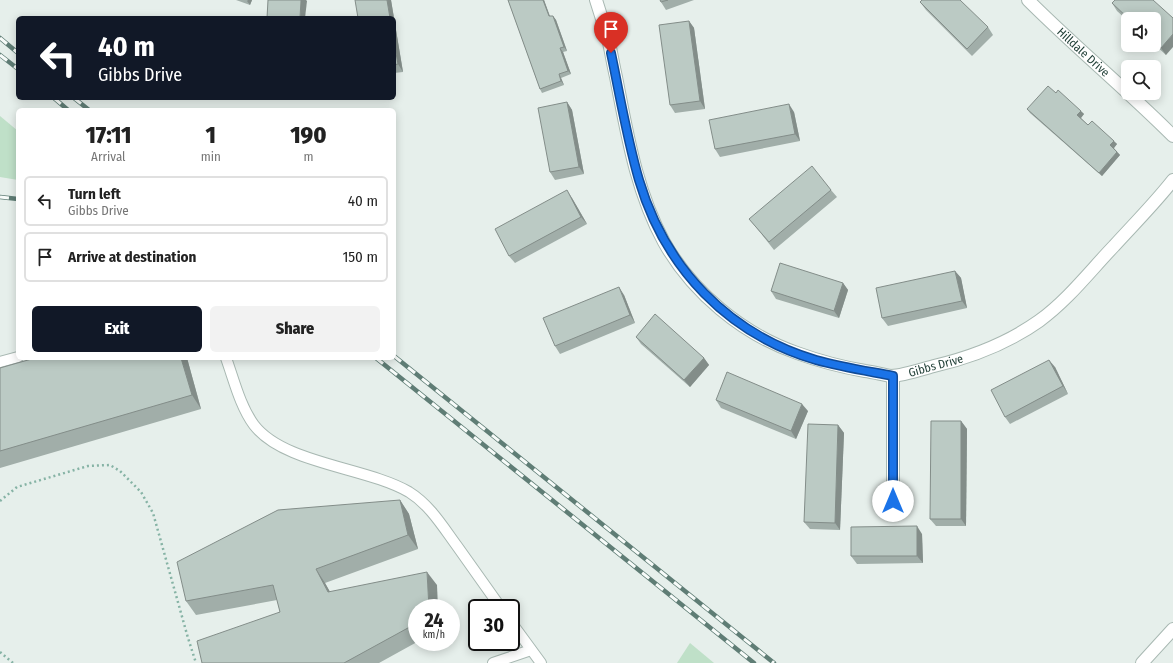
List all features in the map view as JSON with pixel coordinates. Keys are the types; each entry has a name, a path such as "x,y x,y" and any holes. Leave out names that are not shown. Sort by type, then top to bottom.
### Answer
{"street":[{"name":"Gibbs Drive","path":"596,0 608,39 639,182 656,226 665,243 696,285 738,323 762,338 815,360 843,367 893,376 947,363 985,351 1013,338 1040,320 1072,291 1173,180"},
{"name":"Hilldale Drive","path":"1028,0 1173,136"},
{"path":"893,376 893,501"},
{"path":"1142,663 1173,629"}],"lane":[{"path":"0,362 16,358"},
{"path":"227,360 240,400 254,425 271,442 296,453 392,484 409,492 429,508 495,599"},
{"path":"520,635 541,663"},
{"path":"493,663 531,650"}],"path":[{"path":"0,501 17,487 88,466 110,465 120,471 141,492 153,513 196,663"},
{"path":"0,652 13,663"}],"green space":[{"path":"0,116 16,129 16,180 0,177"},
{"path":"690,643 714,663 677,663"}],"building":[{"path":"268,0 301,0 300,16 267,16"},
{"path":"355,0 387,0 390,16 358,16"},
{"path":"508,0 543,0 549,16 553,16 564,47 560,48 568,71 559,74 561,81 540,89"},
{"path":"922,0 960,0 988,27 967,49 920,2"},
{"path":"1115,0 1153,0 1173,18 1173,34 1161,48 1161,12 1122,12 1112,3"},
{"path":"689,21 700,101 670,105 659,25"},
{"path":"396,53 398,64 396,64"},
{"path":"1048,86 1056,93 1058,90 1081,111 1077,115 1088,125 1092,121 1114,141 1110,145 1117,152 1099,173 1027,109"},
{"path":"567,102 579,167 550,172 538,108"},
{"path":"789,104 795,134 715,149 709,120"},
{"path":"812,166 831,190 769,242 749,219"},
{"path":"567,190 581,217 509,256 495,229"},
{"path":"780,263 843,283 834,311 771,291"},
{"path":"955,271 962,301 882,318 876,288"},
{"path":"619,287 630,315 555,346 543,318"},
{"path":"655,314 704,358 684,380 636,337"},
{"path":"28,360 182,360 192,395 0,451 0,368"},
{"path":"1049,360 1063,386 1005,417 991,390"},
{"path":"727,372 802,404 791,431 716,400"},
{"path":"931,421 961,421 961,519 930,519"},
{"path":"808,424 838,425 835,523 804,522"},
{"path":"400,500 408,535 316,569 328,592 427,572 428,599 408,599 408,628 344,663 202,663 197,641 280,612 273,585 186,601 177,562 278,510"},
{"path":"917,526 917,556 851,556 851,527"}],"railway":[{"path":"0,38 16,51"},
{"path":"0,55 16,67"},
{"path":"56,100 66,108"},
{"path":"76,100 86,108"},
{"path":"0,197 16,199"},
{"path":"396,358 774,663"},
{"path":"378,360 754,663"}],"route":[{"path":"611,53 639,182 656,226 665,243 696,285 738,323 762,338 815,360 843,367 893,376 893,501"}]}
